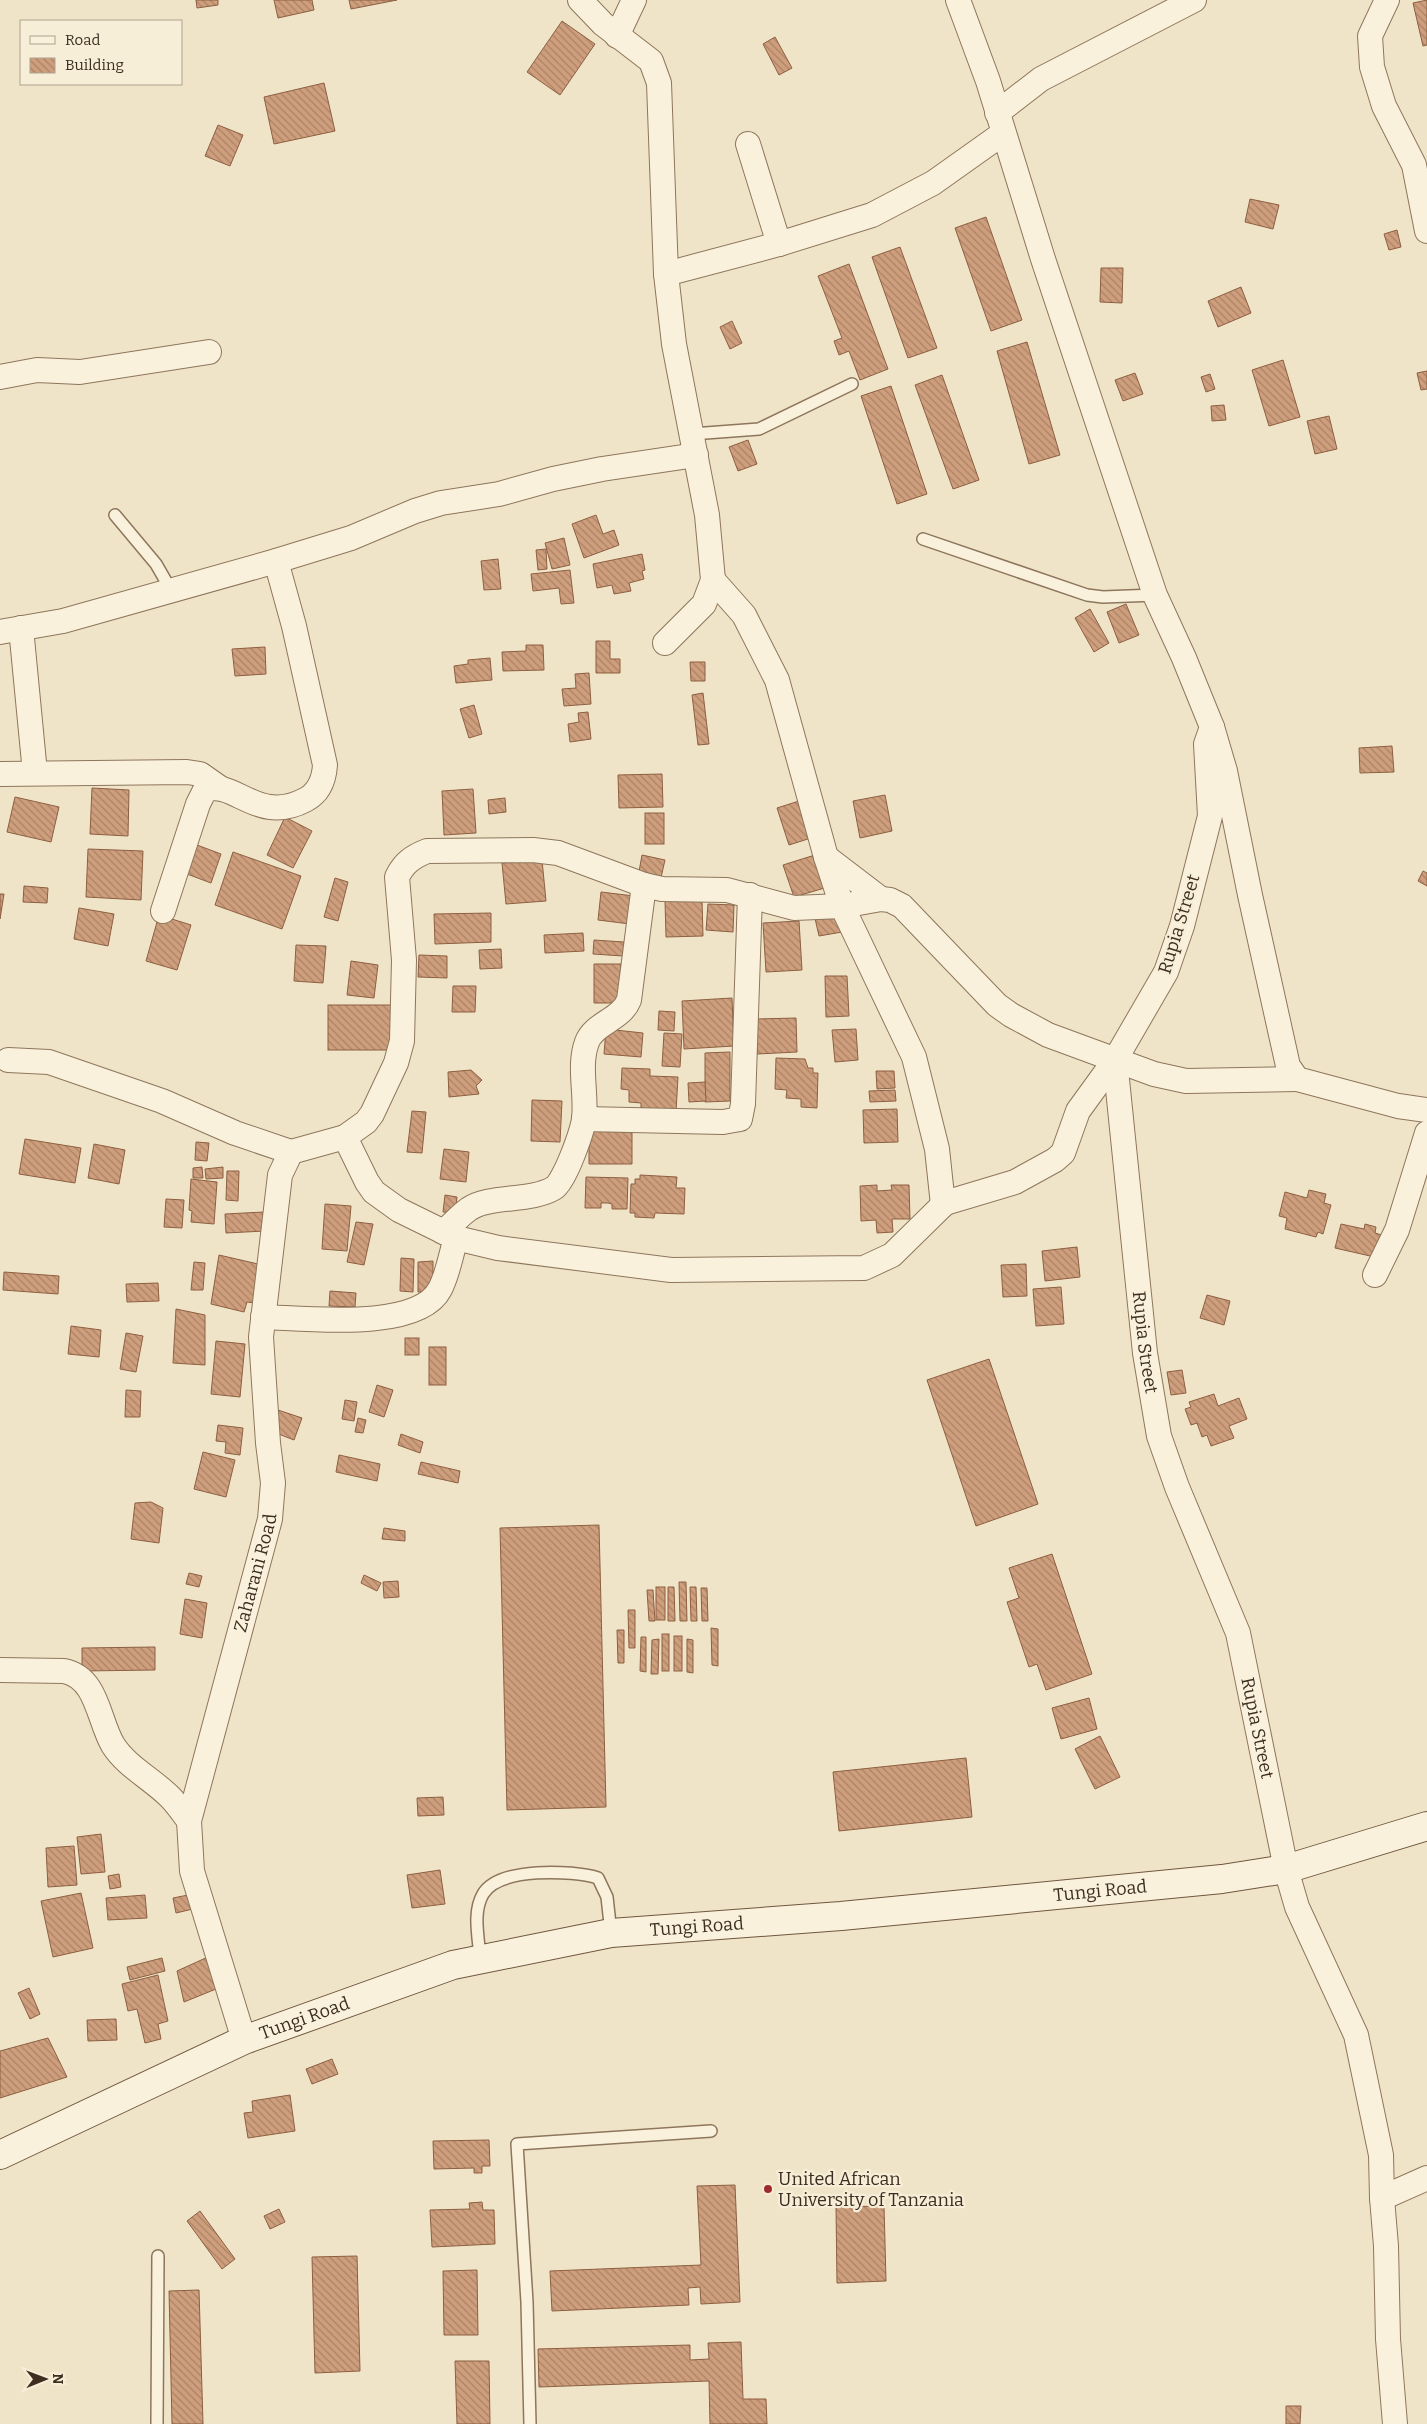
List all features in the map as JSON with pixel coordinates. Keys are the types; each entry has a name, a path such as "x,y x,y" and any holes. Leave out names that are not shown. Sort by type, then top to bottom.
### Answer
{"main road":[{"name":"Tungi Road","path":"0,2155 244,2040 453,1965 611,1933 842,1916 1135,1889 1222,1879 1286,1869 1427,1826"}],"street":[{"path":"580,0 617,36 650,61 659,83 666,274 674,344 707,515 713,580 704,604 665,643"},
{"path":"617,36 634,0"},
{"path":"958,0 1155,595 1184,658 1212,727 1225,771 1288,1066 1297,1079"},
{"path":"666,274 779,244 872,215 933,183 1000,124 1041,79 1194,0"},
{"path":"1387,0 1370,36 1372,67 1384,106 1414,165 1427,231"},
{"path":"748,144 779,244"},
{"path":"0,377 37,370 80,372 209,352"},
{"path":"35,773 11,630 64,621 276,561 351,538 414,511 441,503 500,494 694,444"},
{"path":"0,774 186,772 200,774 220,788 266,807 292,807 310,798 316,792 324,773 325,765 276,561"},
{"path":"713,580 744,616 777,680 826,857 842,906 914,1057 936,1149 943,1206"},
{"name":"Rupia Street","path":"1212,727 1206,744 1210,816 1182,926 1166,972 1116,1060 1146,1354 1159,1436 1177,1487 1238,1633 1286,1869 1297,1907 1356,2035 1381,2155 1386,2246 1388,2339 1395,2424"},
{"path":"163,911 202,793 210,788 220,788"},
{"path":"8,1060 49,1062 162,1101 235,1133 291,1152 346,1137 366,1122 372,1114 400,1052 404,960 397,878 403,865 414,856 427,851 533,850 558,853 579,859 644,885 662,889 727,890 794,908 842,906 881,899 890,900 902,906 986,994 1010,1015 1048,1035 1154,1074 1186,1081 1297,1079 1398,1106 1427,1110"},
{"path":"826,857 881,899"},
{"path":"263,1317 367,1320 393,1317 411,1311 431,1299 440,1290 450,1235 469,1209 543,1193 557,1186 564,1176 584,1119 583,1069 586,1043 597,1030 624,1011 629,1000 644,885"},
{"path":"584,1119 723,1122 740,1118 743,1104 750,895"},
{"path":"346,1137 374,1192 399,1210 450,1235 498,1248 671,1270 864,1268 892,1256 943,1206 1015,1182 1055,1160 1063,1153 1078,1111 1116,1060"},
{"path":"1375,1275 1397,1230 1427,1133"},
{"name":"Zaharani Road","path":"244,2040 192,1871 189,1821 270,1519 273,1483 268,1443 262,1347 263,1317 280,1175 291,1152"},
{"path":"0,1670 64,1671 72,1673 81,1679 93,1695 110,1739 118,1752 170,1797 189,1821"},
{"path":"1382,2198 1427,2178"}],"lane":[{"path":"694,444 759,429 852,384"},
{"path":"115,515 156,564 171,590"},
{"path":"923,539 1088,594 1103,597 1155,595"},
{"path":"480,1959 477,1915 482,1895 490,1884 506,1877 558,1872 586,1874 598,1878 607,1897 611,1933"},
{"path":"530,2424 527,2302 517,2144 710,2131"},
{"path":"158,2256 158,2424"}],"building":[{"path":"196,0 218,0 218,5 197,8"},
{"path":"274,0 312,0 314,10 278,18"},
{"path":"349,0 397,0 351,9"},
{"path":"1427,0 1427,45 1423,46 1413,3"},
{"path":"562,21 595,44 560,95 527,72"},
{"path":"775,37 792,68 779,75 763,44"},
{"path":"324,83 335,131 274,144 264,97"},
{"path":"218,125 243,135 230,166 205,156"},
{"path":"1250,199 1279,205 1273,229 1245,222"},
{"path":"986,217 1022,320 991,331 955,228"},
{"path":"1397,230 1401,247 1389,250 1384,234"},
{"path":"900,247 937,348 908,358 872,257"},
{"path":"849,264 888,369 860,380 849,351 839,355 834,341 842,338 818,276"},
{"path":"1101,268 1123,268 1122,303 1100,302"},
{"path":"1241,287 1251,313 1218,327 1208,301"},
{"path":"732,321 742,343 730,349 720,327"},
{"path":"1027,342 1060,455 1029,464 997,351"},
{"path":"1283,360 1300,417 1269,426 1252,370"},
{"path":"1427,371 1427,389 1421,390 1417,373"},
{"path":"1135,373 1143,394 1123,401 1115,380"},
{"path":"1210,374 1215,389 1206,392 1201,377"},
{"path":"942,375 979,480 953,489 915,385"},
{"path":"891,386 927,494 897,504 861,396"},
{"path":"1224,405 1226,420 1212,421 1211,406"},
{"path":"1329,416 1337,449 1315,454 1307,421"},
{"path":"748,440 757,464 738,471 729,447"},
{"path":"596,515 603,534 614,530 619,545 584,558 572,524"},
{"path":"564,538 570,565 552,569 545,543"},
{"path":"546,549 547,569 538,570 536,550"},
{"path":"642,554 645,570 642,571 644,579 629,583 631,591 614,594 612,585 597,588 593,564"},
{"path":"498,559 501,589 484,590 481,561"},
{"path":"570,570 574,603 561,604 559,588 533,591 531,574"},
{"path":"1126,604 1139,635 1119,643 1107,612"},
{"path":"1090,609 1109,643 1094,652 1075,618"},
{"path":"596,641 610,641 610,659 620,659 620,673 596,673"},
{"path":"526,645 543,645 544,670 503,671 502,652 526,651"},
{"path":"265,647 266,674 235,676 232,649"},
{"path":"490,658 492,680 456,683 454,666 468,664 468,660"},
{"path":"690,662 705,662 705,681 691,681"},
{"path":"589,673 591,704 564,706 562,689 576,688 575,674"},
{"path":"703,693 709,744 698,745 692,695"},
{"path":"474,705 482,734 469,738 460,709"},
{"path":"588,712 591,739 570,742 568,724 579,722 578,713"},
{"path":"1392,746 1394,772 1360,773 1359,748"},
{"path":"662,774 663,807 619,808 618,775"},
{"path":"92,788 129,790 128,836 90,834"},
{"path":"473,789 476,833 444,835 442,791"},
{"path":"885,795 892,831 860,838 853,801"},
{"path":"15,797 59,807 51,842 7,832"},
{"path":"505,798 506,812 489,814 488,800"},
{"path":"799,801 811,838 789,845 777,808"},
{"path":"645,813 664,813 664,844 645,844"},
{"path":"285,817 312,831 293,868 267,855"},
{"path":"197,845 221,854 211,883 187,874"},
{"path":"88,849 143,851 141,900 86,897"},
{"path":"233,852 301,876 282,929 215,905"},
{"path":"818,854 828,887 794,897 783,865"},
{"path":"642,855 665,860 660,882 638,877"},
{"path":"542,860 546,901 506,904 502,863"},
{"path":"1423,871 1427,873 1427,886 1418,881"},
{"path":"335,878 348,882 338,921 324,917"},
{"path":"24,886 48,888 47,903 23,902"},
{"path":"601,892 634,896 630,924 598,920"},
{"path":"0,894 4,894 0,919"},
{"path":"702,900 703,936 666,937 665,901"},
{"path":"708,904 734,905 733,932 706,930"},
{"path":"79,908 114,914 108,946 74,939"},
{"path":"838,910 842,932 819,936 814,914"},
{"path":"491,913 491,942 435,944 434,914"},
{"path":"159,915 191,925 177,970 146,961"},
{"path":"799,921 802,970 766,972 763,923"},
{"path":"583,933 584,951 545,953 544,935"},
{"path":"594,940 624,942 623,956 593,954"},
{"path":"296,945 326,946 323,983 294,981"},
{"path":"501,949 502,968 480,969 479,950"},
{"path":"419,955 447,956 447,978 418,977"},
{"path":"351,961 378,965 374,998 347,995"},
{"path":"594,964 621,964 622,1003 594,1003"},
{"path":"825,976 847,976 849,1016 826,1017"},
{"path":"453,986 476,986 475,1012 452,1012"},
{"path":"732,998 734,1046 684,1049 682,1001"},
{"path":"328,1005 392,1005 392,1050 328,1050"},
{"path":"659,1011 675,1012 674,1031 658,1030"},
{"path":"796,1018 797,1052 757,1054 756,1019"},
{"path":"606,1029 643,1033 641,1057 604,1054"},
{"path":"856,1029 858,1060 835,1062 832,1030"},
{"path":"664,1033 682,1034 680,1067 662,1066"},
{"path":"730,1052 730,1101 705,1102 705,1053"},
{"path":"776,1058 805,1059 808,1068 813,1068 813,1073 818,1073 817,1108 801,1107 801,1099 786,1098 787,1090 775,1089"},
{"path":"622,1068 650,1069 650,1076 678,1077 676,1112 641,1110 641,1103 629,1102 629,1090 621,1089"},
{"path":"471,1070 482,1080 476,1086 479,1094 449,1097 448,1072"},
{"path":"876,1071 894,1071 895,1088 877,1089"},
{"path":"705,1082 706,1101 689,1102 688,1083"},
{"path":"895,1090 896,1101 870,1102 869,1091"},
{"path":"532,1100 562,1101 560,1142 531,1141"},
{"path":"897,1109 898,1142 864,1143 863,1110"},
{"path":"412,1111 426,1112 422,1153 407,1152"},
{"path":"621,1125 621,1132 632,1132 632,1164 589,1164 589,1132 593,1128"},
{"path":"25,1139 81,1148 75,1183 19,1174"},
{"path":"196,1142 209,1143 207,1161 195,1160"},
{"path":"94,1144 125,1150 119,1184 88,1178"},
{"path":"444,1149 469,1152 466,1182 440,1179"},
{"path":"202,1167 203,1178 193,1178 193,1168"},
{"path":"223,1167 223,1178 206,1179 205,1169"},
{"path":"227,1171 239,1171 238,1201 226,1200"},
{"path":"640,1175 677,1177 676,1188 685,1188 684,1214 655,1213 654,1218 635,1217 635,1213 630,1213 631,1184 635,1184 635,1179 640,1179"},
{"path":"586,1177 628,1178 627,1209 612,1209 612,1204 608,1203 601,1203 601,1208 585,1208"},
{"path":"191,1179 217,1182 214,1224 191,1222 192,1211 189,1210"},
{"path":"877,1185 877,1191 892,1190 891,1185 909,1185 910,1219 892,1219 893,1232 877,1233 876,1220 861,1221 860,1186"},
{"path":"1309,1190 1326,1194 1324,1203 1331,1205 1323,1234 1318,1232 1316,1237 1285,1229 1287,1218 1279,1216 1285,1192 1307,1198"},
{"path":"445,1195 457,1197 455,1213 443,1212"},
{"path":"166,1199 184,1200 182,1228 164,1227"},
{"path":"325,1204 351,1206 347,1251 322,1249"},
{"path":"264,1212 265,1231 226,1233 225,1214"},
{"path":"356,1222 373,1224 364,1265 347,1262"},
{"path":"1341,1224 1364,1229 1365,1224 1376,1227 1375,1233 1385,1236 1379,1258 1335,1248"},
{"path":"1077,1247 1080,1277 1045,1281 1042,1251"},
{"path":"219,1255 258,1264 255,1303 247,1302 244,1312 211,1304"},
{"path":"401,1258 414,1259 413,1292 400,1291"},
{"path":"433,1261 433,1292 418,1292 418,1262"},
{"path":"194,1262 205,1263 203,1290 191,1290"},
{"path":"1026,1264 1027,1296 1003,1297 1001,1265"},
{"path":"4,1272 59,1276 58,1294 3,1290"},
{"path":"158,1283 159,1301 127,1302 126,1284"},
{"path":"1061,1287 1064,1324 1036,1326 1033,1289"},
{"path":"330,1291 356,1293 355,1307 329,1306"},
{"path":"1207,1295 1230,1301 1224,1325 1200,1318"},
{"path":"176,1309 205,1315 205,1365 173,1363"},
{"path":"71,1326 101,1330 99,1357 68,1354"},
{"path":"126,1333 143,1336 136,1372 120,1369"},
{"path":"405,1338 419,1338 419,1355 405,1355"},
{"path":"216,1341 245,1344 240,1397 211,1394"},
{"path":"429,1347 446,1347 446,1385 429,1385"},
{"path":"989,1359 1038,1504 976,1526 927,1380"},
{"path":"1182,1370 1186,1393 1171,1395 1167,1372"},
{"path":"377,1385 393,1390 384,1417 369,1412"},
{"path":"126,1390 141,1391 140,1417 125,1417"},
{"path":"1214,1394 1218,1406 1239,1398 1247,1419 1229,1426 1234,1438 1211,1446 1207,1435 1202,1437 1197,1423 1191,1425 1185,1409 1191,1407 1189,1402"},
{"path":"345,1400 357,1402 354,1421 342,1419"},
{"path":"278,1410 302,1418 294,1440 271,1431"},
{"path":"358,1418 366,1420 363,1433 355,1432"},
{"path":"218,1425 243,1428 240,1455 225,1453 226,1442 216,1441"},
{"path":"401,1434 423,1442 420,1453 398,1445"},
{"path":"203,1452 235,1460 226,1497 194,1489"},
{"path":"339,1455 380,1464 377,1481 336,1472"},
{"path":"421,1462 460,1471 458,1483 418,1474"},
{"path":"151,1502 163,1508 159,1543 131,1539 135,1503"},
{"path":"599,1525 606,1807 507,1810 500,1528"},
{"path":"384,1528 405,1531 405,1541 382,1539"},
{"path":"1052,1554 1092,1674 1046,1690 1037,1664 1029,1667 1007,1602 1019,1598 1009,1568"},
{"path":"189,1573 202,1576 199,1587 186,1584"},
{"path":"364,1575 381,1583 377,1591 361,1583"},
{"path":"398,1581 399,1597 384,1598 383,1582"},
{"path":"679,1582 686,1582 687,1621 680,1621"},
{"path":"656,1587 665,1587 665,1620 656,1620"},
{"path":"668,1587 674,1587 675,1621 668,1621"},
{"path":"690,1587 696,1587 697,1621 691,1621"},
{"path":"701,1588 707,1588 708,1621 702,1621"},
{"path":"647,1590 653,1590 655,1621 649,1621"},
{"path":"185,1599 207,1603 202,1638 180,1634"},
{"path":"628,1610 635,1610 635,1648 629,1648"},
{"path":"711,1628 718,1629 718,1666 712,1665"},
{"path":"617,1630 624,1630 624,1663 618,1663"},
{"path":"662,1634 669,1634 669,1671 662,1671"},
{"path":"674,1636 682,1636 682,1671 674,1671"},
{"path":"641,1637 646,1637 646,1672 640,1671"},
{"path":"659,1639 658,1674 651,1674 652,1640"},
{"path":"687,1639 693,1640 693,1673 687,1672"},
{"path":"155,1647 155,1670 82,1671 82,1648"},
{"path":"1089,1698 1097,1729 1061,1739 1052,1708"},
{"path":"1100,1736 1120,1777 1095,1789 1075,1749"},
{"path":"966,1758 972,1817 839,1831 833,1772"},
{"path":"443,1797 444,1815 418,1816 417,1798"},
{"path":"101,1834 105,1872 81,1874 77,1837"},
{"path":"74,1846 77,1885 48,1887 46,1848"},
{"path":"440,1870 445,1904 412,1908 407,1875"},
{"path":"119,1874 121,1887 110,1889 108,1876"},
{"path":"81,1893 93,1948 53,1957 41,1901"},
{"path":"193,1894 197,1908 176,1913 173,1898"},
{"path":"145,1895 147,1918 108,1920 106,1898"},
{"path":"210,1956 221,1987 184,2002 177,1971"},
{"path":"162,1958 165,1971 130,1980 127,1967"},
{"path":"158,1975 168,2021 158,2024 161,2039 145,2043 137,2009 128,2011 122,1984"},
{"path":"29,1988 40,2014 30,2019 18,1993"},
{"path":"116,2019 117,2040 88,2041 87,2020"},
{"path":"48,2038 67,2077 0,2098 0,2051"},
{"path":"332,2059 338,2074 312,2084 306,2069"},
{"path":"290,2095 295,2131 248,2138 244,2113 253,2112 252,2101"},
{"path":"489,2140 490,2166 482,2166 482,2173 474,2173 474,2168 434,2169 433,2141"},
{"path":"735,2185 740,2302 701,2304 700,2287 688,2288 689,2305 552,2311 550,2271 701,2265 697,2186"},
{"path":"482,2202 483,2210 494,2210 495,2244 432,2247 430,2210 470,2209 469,2203"},
{"path":"884,2206 886,2281 837,2283 836,2207"},
{"path":"279,2209 285,2222 270,2229 264,2216"},
{"path":"200,2211 235,2259 222,2269 187,2221"},
{"path":"357,2256 360,2371 315,2373 312,2257"},
{"path":"477,2270 478,2335 444,2335 443,2271"},
{"path":"199,2290 203,2424 172,2424 169,2291"},
{"path":"741,2342 743,2399 766,2399 767,2424 710,2424 709,2381 539,2387 538,2349 690,2345 690,2360 709,2359 708,2343"},
{"path":"455,2361 489,2361 490,2424 457,2424"},
{"path":"1286,2406 1301,2406 1300,2424 1286,2424"}],"place":[{"name":"United African University of Tanzania","path":"768,2189"}]}
